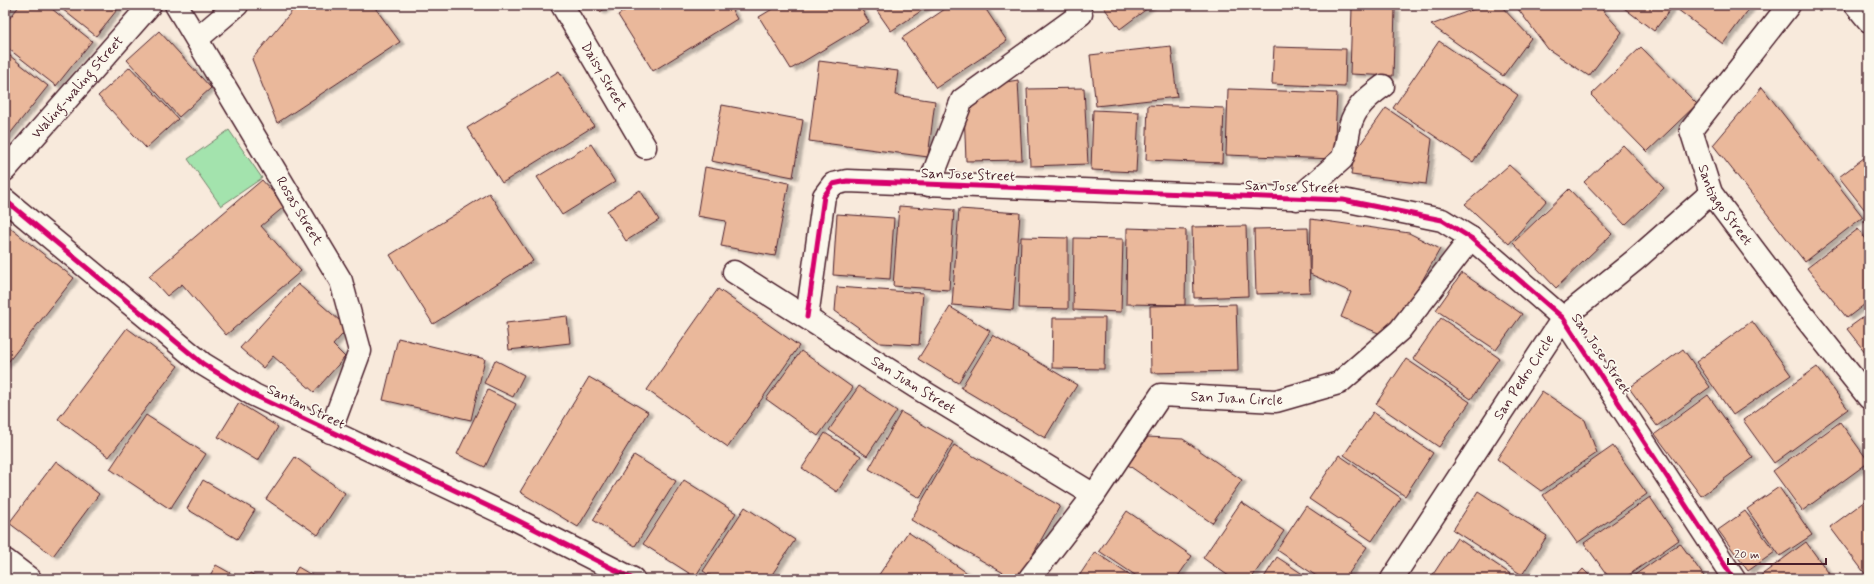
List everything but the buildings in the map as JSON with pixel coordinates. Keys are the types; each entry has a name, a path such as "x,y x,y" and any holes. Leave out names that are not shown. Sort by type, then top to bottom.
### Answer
{"street":[{"name":"Waling-waling Street","path":"5,170 150,5"},
{"name":"Rosas Street","path":"176,5 341,281 360,351 330,432"},
{"path":"197,39 237,5"},
{"name":"Daisy Street","path":"562,5 645,147"},
{"name":"Santiago Street","path":"1789,5 1691,130 1711,193 1799,310 1869,398"},
{"path":"1856,5 1869,21"},
{"path":"928,185 962,100 1081,14"},
{"path":"1296,198 1342,159 1346,151 1350,127 1355,111 1365,100 1383,86"},
{"name":"San Jose Street","path":"807,317 824,196 833,184 846,181 1343,200 1442,220 1471,238 1563,318 1734,579"},
{"name":"San Pedro Circle","path":"1392,579 1563,318 1635,260 1711,193"},
{"name":"Santan Street","path":"5,200 203,364 254,395 511,517 633,579"},
{"name":"San Juan Circle","path":"1030,578 1094,495 1161,395 1276,401 1340,383 1400,330 1471,238"},
{"name":"San Juan Street","path":"734,272 919,389 1094,495"},
{"path":"5,560 30,579"}],"green space":[{"path":"229,130 262,178 221,206 188,159"}],"cycle path":[{"path":"807,317 824,196 833,184 847,181 1343,200 1442,220 1471,238 1563,318 1734,579"},
{"path":"5,200 203,364 254,395 511,517 633,579"}]}
